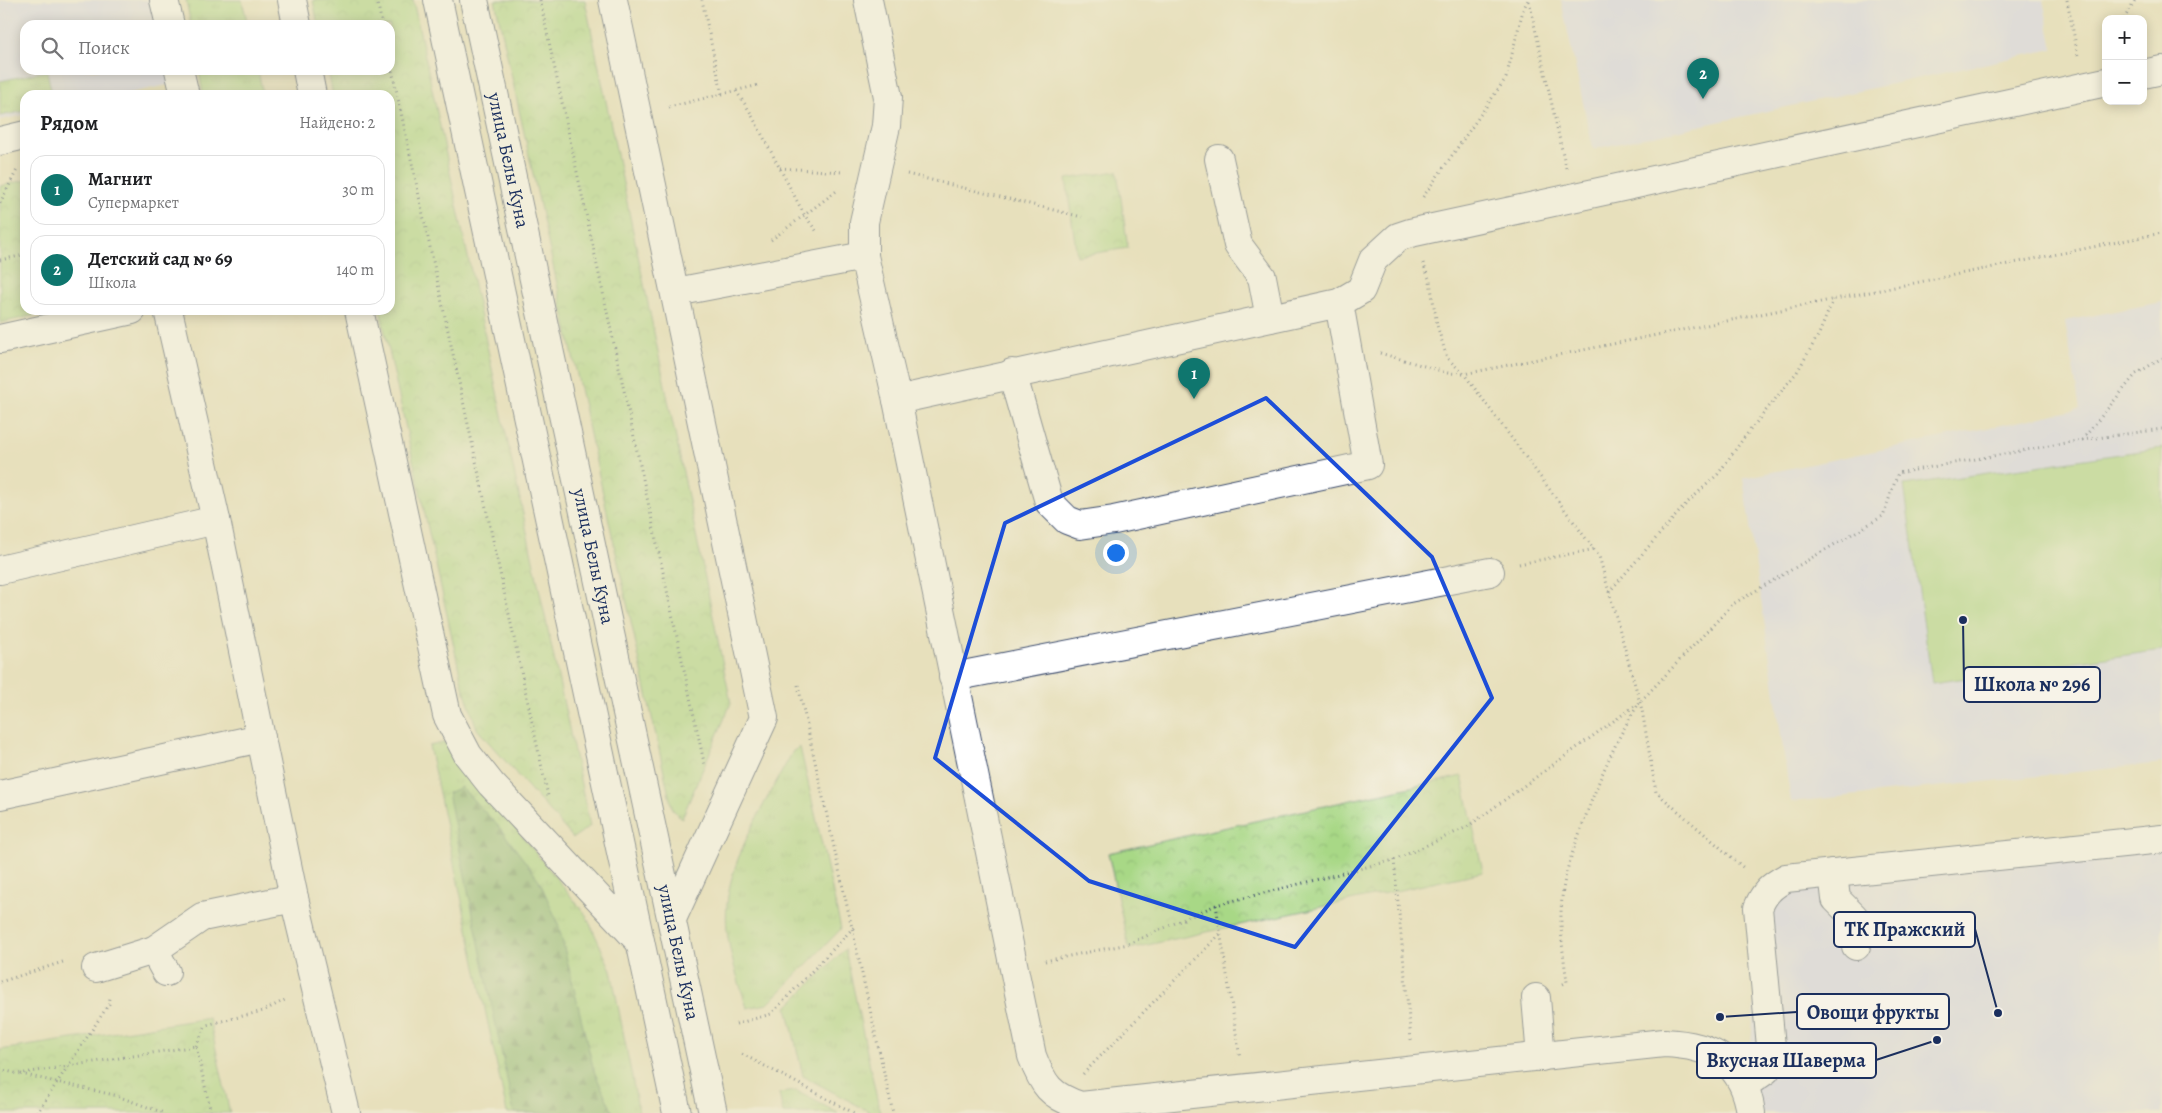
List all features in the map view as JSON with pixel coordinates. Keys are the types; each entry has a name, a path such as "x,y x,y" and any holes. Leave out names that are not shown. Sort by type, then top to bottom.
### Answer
{"street":[{"path":"164,0 169,20"},
{"path":"292,0 297,20"},
{"name":"улица Белы Куна","path":"438,0 677,1113"},
{"name":"улица Белы Куна","path":"474,0 714,1113"},
{"path":"613,0 676,292 764,718 672,919"},
{"path":"868,0 888,97 886,126 868,171 864,222 855,258 897,400 1032,1056 1040,1076 1050,1092 1081,1106 1664,1043 1688,1044 1710,1050 1725,1060 1748,1092 1751,1113"},
{"path":"2147,73 2162,70"},
{"path":"180,75 184,90"},
{"path":"308,75 311,90"},
{"path":"897,400 1012,373 1339,303 1361,290 1373,260 1398,237 1410,233 2102,83"},
{"path":"0,141 20,136"},
{"path":"1219,159 1238,245 1262,277 1270,318"},
{"path":"676,292 855,258"},
{"path":"1012,373 1049,502 1057,513 1068,520 1080,525 1091,525 1368,465 1339,303"},
{"path":"0,340 110,315"},
{"path":"169,315 216,520 294,898 346,1113"},
{"path":"360,315 447,715 468,755 491,784 640,942"},
{"path":"0,570 216,520"},
{"path":"953,677 1490,572"},
{"path":"0,795 261,738"},
{"path":"1744,1085 1760,1076 1766,1070 1772,1058 1758,925 1758,908 1772,885 1786,878 2162,838"},
{"path":"1833,874 1836,899 1854,916 1856,946"},
{"path":"107,964 160,961 202,917 294,898"},
{"path":"1536,998 1541,1056"}],"path":[{"path":"377,0 381,20"},
{"path":"540,0 706,771"},
{"path":"702,0 722,94"},
{"path":"1528,0 1572,197"},
{"path":"1528,0 1522,10 1506,78 1422,198 1410,233 1430,281 1436,325 1447,358 1464,374 1599,556 1640,702 1656,792 1768,890"},
{"path":"2067,0 2080,61"},
{"path":"2126,15 2135,0"},
{"path":"393,75 549,802"},
{"path":"669,108 759,85"},
{"path":"736,91 805,216 819,233 855,258"},
{"path":"0,203 20,164"},
{"path":"780,168 868,171 1082,217"},
{"path":"767,243 868,171"},
{"path":"1346,343 1448,373 1464,374 2162,233"},
{"path":"0,260 20,256"},
{"path":"1609,592 1686,504 1718,474 1743,439 1797,372 1819,334 1833,300"},
{"path":"2082,440 2136,374 2162,358"},
{"path":"1015,967 1128,944 1216,905 1394,860 1467,827 1640,702 1733,604 1883,516 1898,473 2082,440 2162,429"},
{"path":"1490,572 1519,564 1594,550"},
{"path":"798,685 854,927 893,1113"},
{"path":"1536,998 1567,982 1562,943 1562,898 1568,865 1608,759 1619,735 1640,702"},
{"path":"1394,860 1413,1070"},
{"path":"1216,905 1245,1088"},
{"path":"736,1024 771,1014 854,927"},
{"path":"1060,1098 1220,934"},
{"path":"0,982 85,955 107,964 109,1004 37,1113"},
{"path":"211,1113 196,1046 206,1025 263,1010 293,997 317,992"},
{"path":"18,1074 196,1046"},
{"path":"742,1054 854,1113"},
{"path":"0,1069 114,1094 164,1113"}],"highlighted area":[{"path":"1266,398 1432,557 1492,698 1295,947 1089,881 935,758 1005,523"}],"shaded area":[{"path":"0,0 175,0 179,20 20,20 20,75 190,75 191,80 144,90 20,90 20,116 0,120"},
{"path":"1561,0 2043,0 2053,49 1593,149"},
{"path":"2162,302 2162,763 1791,802 1743,478 2080,409 2065,321"},
{"path":"2162,833 2162,1113 1756,1113 1750,1056 1762,908 1784,880"}],"green space":[{"path":"186,0 242,0 247,20 190,20"},
{"path":"313,0 413,0 590,826 573,838 477,729 462,683 381,315 395,315 395,90 332,90 329,75 395,75 395,20 317,20"},
{"path":"495,0 585,0 731,703 682,818 672,809"},
{"path":"28,75 48,75 51,90 20,90 20,112 0,116 0,81"},
{"path":"200,75 259,75 262,90 202,90"},
{"path":"1117,171 1128,248 1077,256 1066,179"},
{"path":"20,181 20,315 36,315 0,323 0,186"},
{"path":"2162,448 2162,650 1932,683 1904,485"},
{"path":"446,742 586,915 611,970 639,1113 507,1113 429,746"},
{"path":"800,747 841,929 768,1004 747,1008 735,970 727,930 726,917 730,885 736,865 753,825 793,751"},
{"path":"1462,776 1483,872 1129,949 1108,853"},
{"path":"461,787 499,827 539,880 558,923 594,1071 613,1113 514,1113 448,793"},
{"path":"845,949 880,1113 872,1113 803,1076 787,1007"},
{"path":"209,1018 230,1113 0,1113 0,1050"},
{"path":"797,1091 838,1113 783,1113 779,1093"}],"place":[{"name":"Детский сад № 69","path":"1703,99"},
{"name":"Магнит","path":"1194,399"},
{"name":"Школа № 296","path":"1963,620"},
{"name":"ТК Пражский","path":"1998,1013"},
{"name":"Овощи фрукты","path":"1720,1017"},
{"name":"Вкусная Шаверма","path":"1937,1040"}]}
